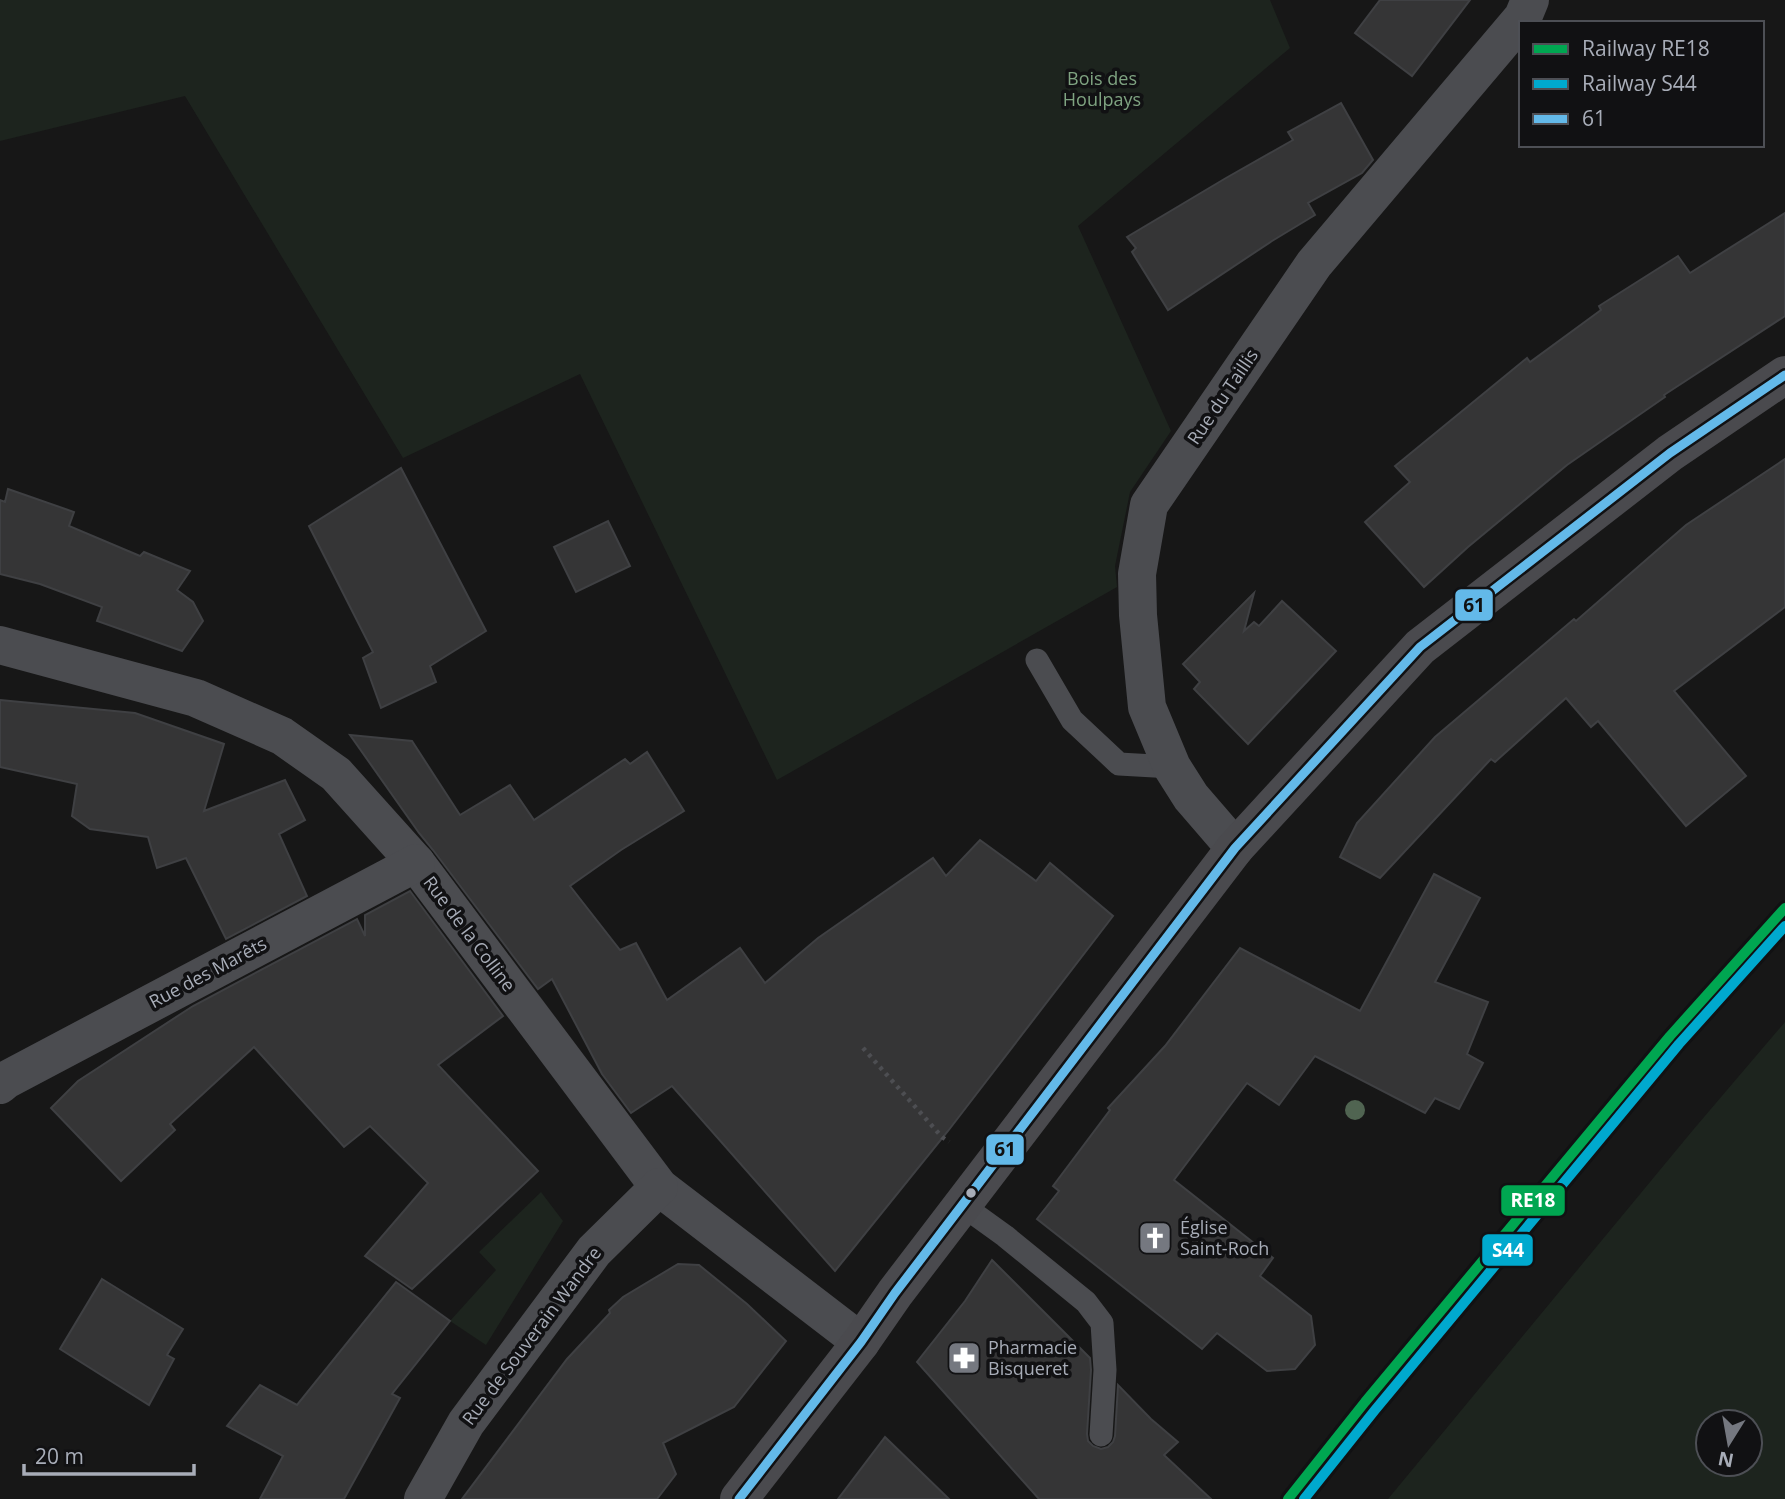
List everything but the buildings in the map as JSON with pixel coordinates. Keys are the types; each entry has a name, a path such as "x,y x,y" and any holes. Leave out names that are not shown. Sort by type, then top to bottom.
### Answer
{"street":[{"name":"Rue du Taillis","path":"1522,21 1535,6"},
{"name":"Rue du Taillis","path":"1235,848 1192,797 1172,767 1147,707 1137,574 1149,505 1314,264 1519,25"},
{"path":"739,1499 1235,848 1420,647 1670,453 1785,375"},
{"name":"Rue de la Colline","path":"0,645 196,698 282,736 336,774 416,863 659,1186 861,1342"},
{"name":"Rue des Marêts","path":"0,1085 18,1073 416,863"},
{"name":"Rue de Souverain Wandre","path":"423,1499 466,1423 594,1251 659,1186"}],"lane":[{"path":"1037,660 1072,720 1119,764 1172,767"},
{"path":"962,1205 1086,1302 1102,1324 1105,1370 1101,1435"}],"path":[{"path":"863,1048 942,1137 956,1146"}],"green space":[{"name":"Bois des Houlpays","path":"0,0 1270,0 1290,48 1078,226 1171,431 1130,492 1115,566 1117,587 777,780 580,374 403,458 185,96 0,141"},
{"path":"1785,1022 1785,1499 1388,1499 1693,1130"},
{"path":"541,1192 563,1221 486,1345 450,1321 496,1270 479,1252"}],"rail line":[{"name":"RE18","path":"1288,1499 1365,1402 1670,1036 1785,908"},
{"name":"S44","path":"1304,1499 1679,1044 1785,926"}],"transit line":[{"name":"61","path":"739,1499 1235,848 1420,647 1670,453 1785,375"}],"place":[{"name":"Église Saint-Roch","path":"1155,1238"},
{"name":"Pharmacie Bisqueret","path":"964,1358"}]}
